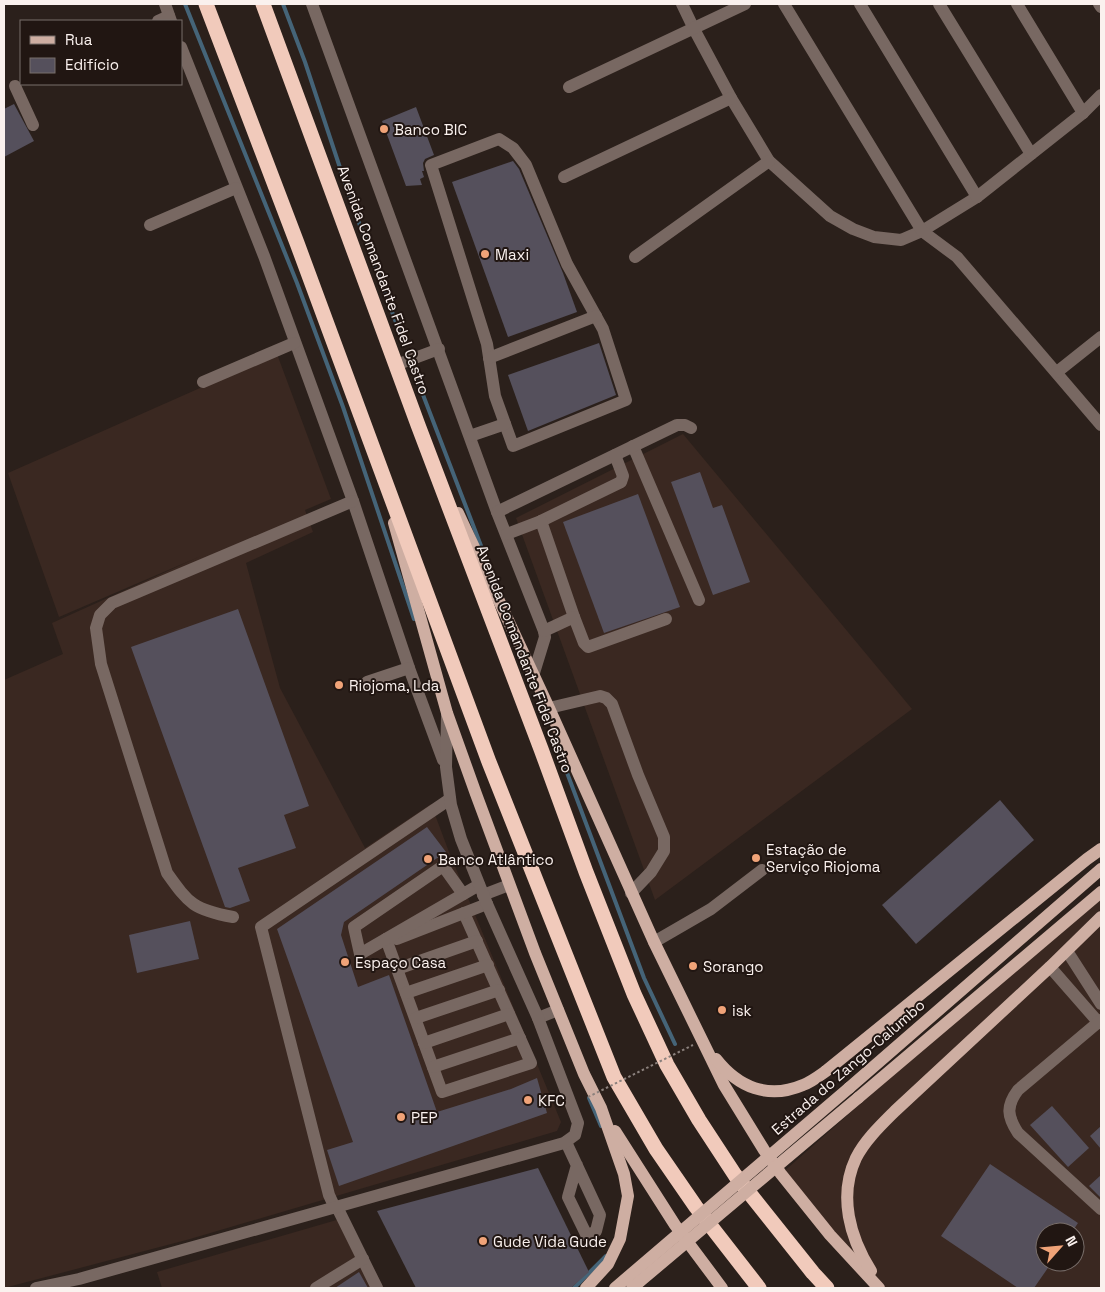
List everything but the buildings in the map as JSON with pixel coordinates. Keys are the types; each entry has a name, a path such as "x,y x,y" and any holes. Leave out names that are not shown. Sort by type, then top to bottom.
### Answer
{"highway":[{"path":"206,4 297,243 370,445 489,762 614,1077 656,1149 691,1200 759,1288"},
{"name":"Avenida Comandante Fidel Castro","path":"263,4 418,425 589,881 634,994 661,1054 699,1120 735,1174 812,1273 827,1288"}],"main road":[{"path":"418,425 549,708 631,893 724,1085 769,1158 830,1235 880,1288"},
{"path":"370,445 412,585 447,713 509,885 584,1074 600,1108 624,1174 628,1196 620,1239 608,1264 586,1288"},
{"path":"687,1012 708,1047 734,1078 747,1086 763,1091 778,1092 802,1086 826,1071 1101,849"},
{"name":"Estrada do Zango-Calumbo","path":"615,1288 1101,869"},
{"name":"Estrada do Zango-Calumbo","path":"632,1288 1101,892"},
{"path":"880,1288 862,1257 854,1238 849,1218 846,1194 857,1157 881,1125 895,1111 1101,917"},
{"path":"600,1108 675,1225 722,1288"}],"street":[{"path":"312,4 497,512 544,631 545,637 534,676"},
{"path":"682,4 731,98 769,161 830,216 853,229 874,237 902,240 922,231 977,197 1083,113 1101,95"},
{"path":"569,87 745,4"},
{"path":"784,4 922,231 957,257 1100,422"},
{"path":"860,4 977,197"},
{"path":"939,4 1031,154"},
{"path":"1017,4 1083,113"},
{"path":"1099,4 1101,8"},
{"path":"182,50 264,256 352,501 409,668 446,767"},
{"path":"13,87 33,125"},
{"path":"564,177 731,98"},
{"path":"499,139 513,148 526,165 567,264 596,316 603,329 626,400 513,446 496,396 487,344 430,165 499,139"},
{"path":"635,257 769,161"},
{"path":"150,225 236,188"},
{"path":"489,358 596,316"},
{"path":"1057,372 1101,338"},
{"path":"202,382 294,342"},
{"path":"396,365 438,349"},
{"path":"470,436 505,424"},
{"path":"497,512 677,425 685,425 691,428"},
{"path":"633,446 698,600"},
{"path":"507,534 541,521 618,485 622,482 623,476 615,455"},
{"path":"233,917 210,913 200,908 184,896 167,873 102,664 96,628 100,615 112,603 352,501"},
{"path":"541,521 574,617 584,643 588,647 666,619"},
{"path":"544,631 574,617"},
{"path":"366,682 409,668"},
{"path":"549,708 600,696 606,698 612,704 664,837 664,850 651,872 631,893"},
{"path":"52,1288 566,1142 576,1135 578,1123 538,1018 483,895 450,799 446,767 447,713"},
{"path":"377,1288 329,1196 261,927 450,799"},
{"path":"463,894 443,866 354,928 360,954 387,941 464,913 483,895 509,885"},
{"path":"654,942 711,909 762,870"},
{"path":"387,941 463,894 483,895"},
{"path":"387,941 442,1092 531,1063 464,913"},
{"path":"397,969 477,941"},
{"path":"1067,951 1101,1004"},
{"path":"406,993 488,966"},
{"path":"1050,967 1100,1022 1018,1090 1011,1100 1009,1111 1012,1123 1018,1133 1101,1209"},
{"path":"416,1018 499,990"},
{"path":"538,1018 558,1010"},
{"path":"424,1043 510,1014"},
{"path":"433,1068 520,1038"},
{"path":"566,1142 577,1165 600,1216 596,1231 587,1236 568,1197 577,1165"},
{"path":"316,1288 363,1259"},
{"path":"36,1288 79,1279"}],"path":[{"path":"588,1097 693,1046"}],"shaded area":[{"path":"277,354 331,499 305,510 313,532 246,563 280,688 365,848 431,804 449,852 561,1122 557,1131 190,1239 4,1288 4,680 63,654 52,623 201,556 59,617 8,473"},
{"path":"683,434 912,709 655,900 516,518"},
{"path":"1101,891 1101,1288 876,1288 781,1174"},
{"path":"347,1217 384,1288 162,1288 157,1272"}],"waterway":[{"path":"185,4 297,283 343,407 414,619"},
{"path":"283,4 305,62 352,204 404,344"},
{"path":"415,374 488,564"},
{"path":"557,746 644,978 675,1044"},
{"path":"589,1098 601,1126"},
{"path":"574,1288 606,1256"}],"place":[{"name":"Banco BIC","path":"384,129"},
{"name":"Maxi","path":"485,254"},
{"name":"Riojoma, Lda","path":"339,685"},
{"name":"Estação de Serviço Riojoma","path":"756,858"},
{"name":"Banco Atlântico","path":"428,859"},
{"name":"Espaço Casa","path":"345,962"},
{"name":"Sorango","path":"693,966"},
{"name":"isk","path":"722,1010"},
{"name":"KFC","path":"528,1100"},
{"name":"PEP","path":"401,1117"},
{"name":"Gude Vida Gude","path":"483,1241"}]}
